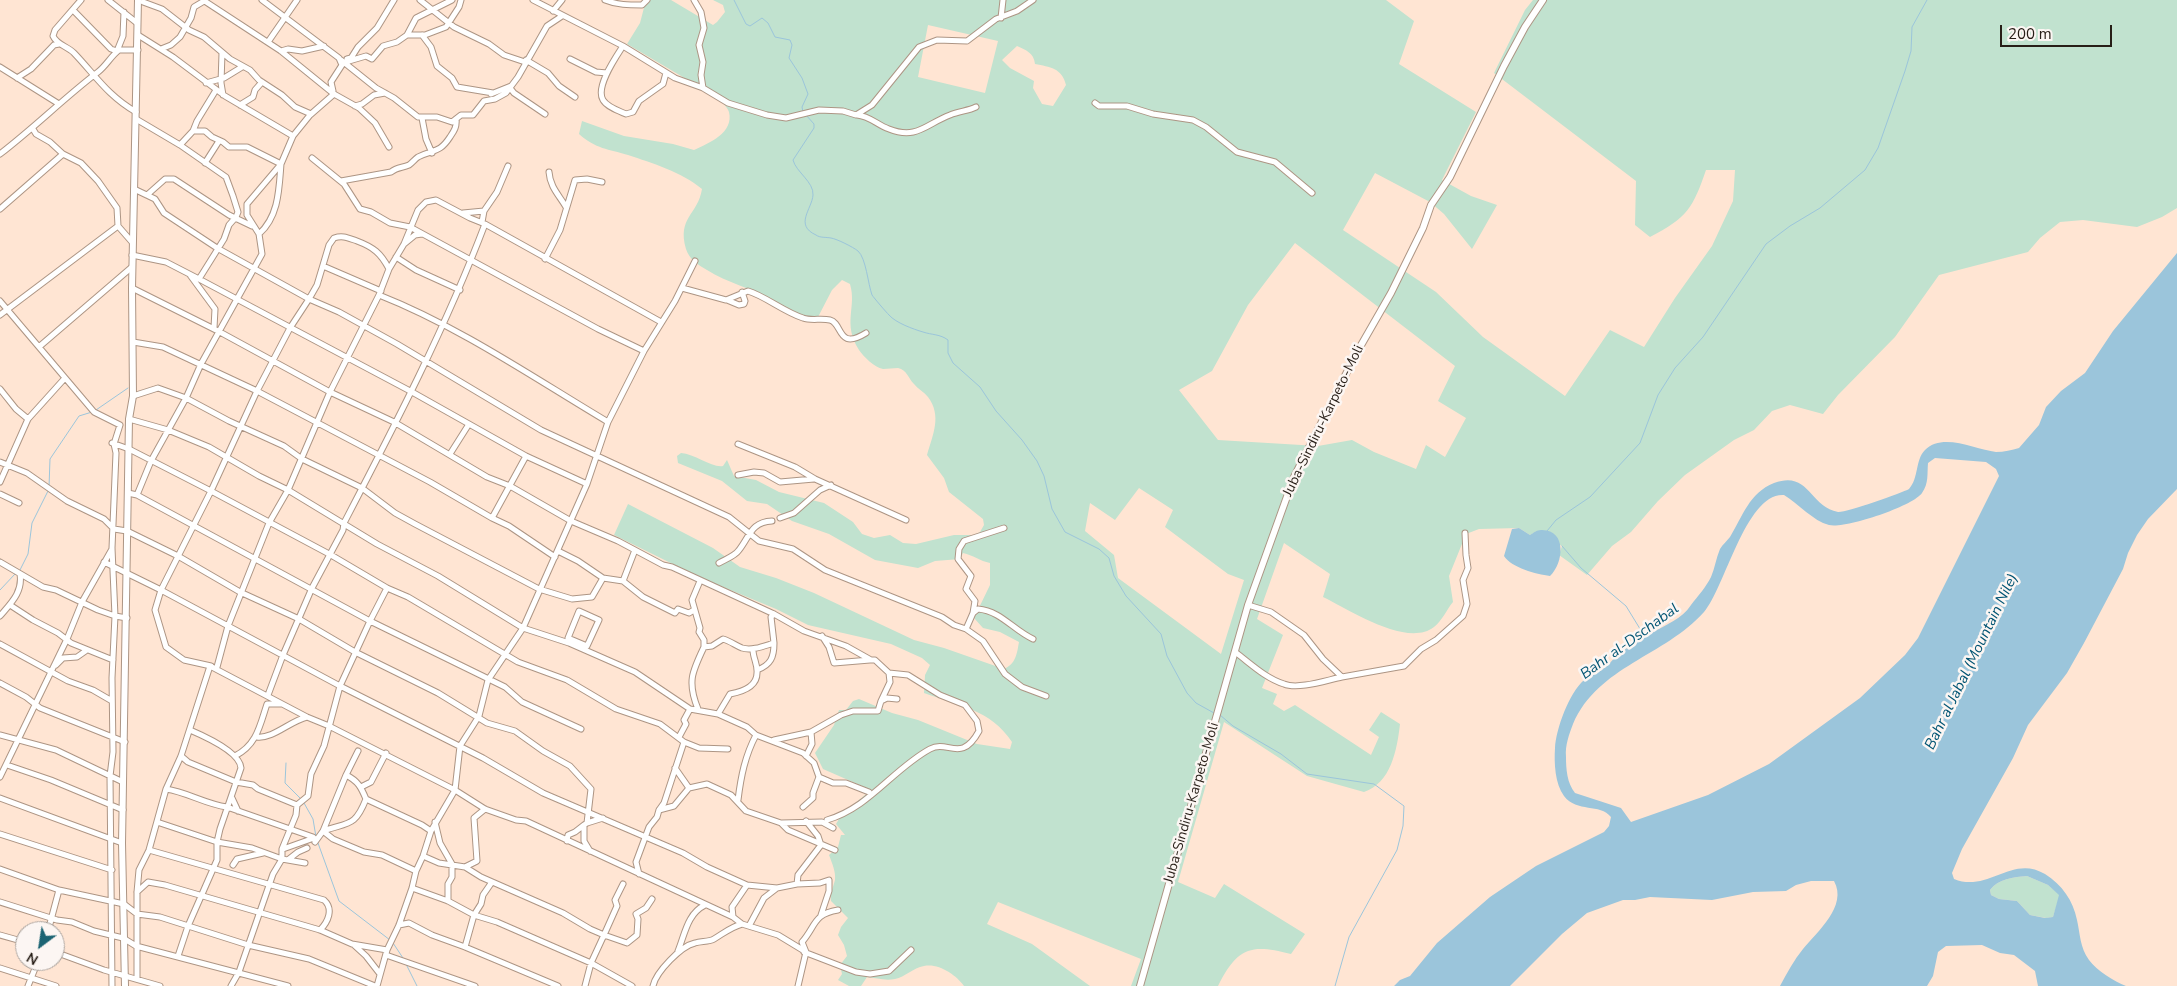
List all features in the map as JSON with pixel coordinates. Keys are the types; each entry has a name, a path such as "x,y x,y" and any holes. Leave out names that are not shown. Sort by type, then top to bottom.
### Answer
{"main road":[{"name":"Juba-Sindiru-Karpeto-Moli","path":"1140,986 1248,605 1277,522 1299,467 1356,354 1391,293 1423,228 1431,205 1450,177 1489,95 1525,27 1543,0"},
{"path":"125,986 122,843 129,419 133,396 132,242 138,50 137,23 140,1"}],"street":[{"path":"50,48 55,30 81,0"},
{"path":"108,0 137,23"},
{"path":"161,49 177,39 191,18 194,7 204,0 281,51 334,94 355,106 375,123 389,148"},
{"path":"262,0 341,60 349,61 366,56 372,58 383,46 397,42 407,35 413,20 452,0"},
{"path":"268,42 296,0"},
{"path":"322,84 331,82 349,61 358,47 377,28 394,0"},
{"path":"420,0 449,23 489,44 502,54 525,61 545,71 559,86 576,97"},
{"path":"407,35 422,35 441,30 449,23 461,0"},
{"path":"533,0 623,46 666,73 703,88 728,103 767,116 786,118 819,110 842,111 867,117 888,129 910,134 953,114 976,107"},
{"path":"553,11 562,0"},
{"path":"605,0 622,5 631,3 642,5 647,0"},
{"path":"694,0 701,12 704,28 699,45 703,62 701,75 703,88"},
{"path":"1000,18 1003,0"},
{"path":"856,115 872,105 919,47 937,40 966,42 1000,18 1017,11 1033,0"},
{"path":"140,1 162,9 185,27 204,37 242,67 250,70 262,82 295,107 311,114"},
{"path":"73,10 111,49 117,51 122,49 138,50"},
{"path":"0,154 104,67 117,51 123,36 124,12"},
{"path":"484,101 498,98 511,87 547,26 562,16"},
{"path":"138,35 161,49 223,95 293,136"},
{"path":"422,35 431,47 437,66 452,78 458,86 493,93"},
{"path":"53,36 59,44 72,51 92,76 136,115 226,177 238,212 236,217"},
{"path":"17,78 28,72 50,48 59,44"},
{"path":"281,51 288,49 302,51 324,46"},
{"path":"623,46 602,88 602,99 606,104 626,114 633,112 638,101 663,84 666,73"},
{"path":"222,53 223,95"},
{"path":"336,55 349,61 385,93 422,118 437,118 450,122 461,115 473,115 493,93 511,87"},
{"path":"570,59 596,72 608,73"},
{"path":"341,60 341,69"},
{"path":"0,67 59,104"},
{"path":"206,83 222,79 242,67"},
{"path":"26,84 28,72"},
{"path":"240,105 253,97 255,90 262,82"},
{"path":"331,82 334,94"},
{"path":"511,87 514,93 546,114"},
{"path":"180,145 193,131 198,119 216,90"},
{"path":"355,106 359,106 374,95 385,93"},
{"path":"199,279 244,204 281,164 293,136 311,114 334,94"},
{"path":"1095,103 1100,106 1127,106 1153,114 1192,120 1206,127 1237,152 1275,162 1312,193"},
{"path":"422,118 426,139 432,153"},
{"path":"341,181 391,172 397,168 409,165 420,156 432,153 446,145 455,129 456,119"},
{"path":"33,128 36,134 50,142 63,154 81,163 110,197 118,212 118,226 132,242"},
{"path":"193,131 205,130 212,138 231,148 241,146 281,164"},
{"path":"205,163 219,140"},
{"path":"0,209 63,154"},
{"path":"312,158 341,181 359,208 371,212 390,223 410,226 598,329 644,351"},
{"path":"259,234 268,226 275,211 281,164"},
{"path":"268,695 312,588 343,530 344,523 379,456 394,422 412,392 460,290 484,223 484,211 497,192 508,166"},
{"path":"549,172 550,180 558,198 566,206"},
{"path":"147,195 165,179 171,178 229,216 236,217 253,226"},
{"path":"545,259 560,230 566,206 577,179 592,179 602,182"},
{"path":"134,189 155,199 164,213 217,248 426,360 541,430 729,518 760,541 793,550 825,570 942,617 954,625 966,629 983,640 1005,674 1022,687 1046,696"},
{"path":"137,494 152,461 186,398 216,330 237,299 262,254 259,234 246,215 249,200"},
{"path":"217,667 228,626 240,592 268,523 288,490 330,392 364,327 389,269 404,244 418,210 430,200 436,200 484,223 545,259 661,322"},
{"path":"460,213 484,211"},
{"path":"0,315 118,226"},
{"path":"404,244 415,235 422,234"},
{"path":"239,677 217,667 184,660 166,647 155,610 161,590 212,491 242,428 257,391 290,328 317,285 331,240 344,236 374,248 383,257 389,269"},
{"path":"132,255 160,260 190,274 412,392 526,456 587,484"},
{"path":"396,257 416,270 460,290"},
{"path":"1,872 60,890 124,904 137,914 160,917 248,945 309,959 376,986 386,953 399,925 416,871 435,822 455,790 460,746 479,716 488,680 523,628 587,484 608,422 644,351 682,288 695,261"},
{"path":"323,266 444,324 608,422"},
{"path":"40,346 132,267"},
{"path":"190,274 215,309 216,330"},
{"path":"132,288 216,330 330,392 394,422 488,477 510,486 571,521 774,614 804,631 846,646 883,665 889,673 890,682 878,711 854,711 841,715 811,732 774,740"},
{"path":"682,288 739,305 744,304 745,301 742,292"},
{"path":"726,300 742,292 752,292 782,310 802,318 830,320 836,324 840,334 847,338 856,338 866,333"},
{"path":"0,301 94,412 120,425 113,443 114,530 112,548 115,616 112,701 113,738 110,776 112,986"},
{"path":"132,342 163,347 257,391 509,526 555,557"},
{"path":"0,482 28,418 40,403 66,378"},
{"path":"133,396 158,388 186,398 242,428 284,446 302,459 362,488 395,513 539,589 572,599 592,596 603,578"},
{"path":"0,389 16,409 28,418"},
{"path":"129,419 168,430 209,447 288,490 377,544 438,576 523,628 569,644 635,672 690,708 718,714 747,727 756,735 774,740 803,753 814,762 819,777 813,798 803,807"},
{"path":"450,454 469,424"},
{"path":"113,443 129,449 212,491 387,588 408,597 435,615 534,669 567,680 616,709 660,724 684,742 699,748 728,749"},
{"path":"738,444 795,467 815,479 906,520"},
{"path":"492,518 526,456"},
{"path":"0,462 27,473 67,501 104,520 114,530 127,531 178,556 240,592 299,619 355,652 438,693 488,723 516,731 570,766 591,789 584,841 590,852"},
{"path":"738,475 754,472 764,474 780,482 815,479"},
{"path":"780,518 794,513 820,490 830,485"},
{"path":"128,493 137,494 370,621 504,688 522,702 582,729"},
{"path":"0,494 19,503"},
{"path":"720,563 739,551 748,532 764,522 772,521"},
{"path":"966,629 973,613 974,601 966,589 971,576 958,559 959,549 964,541 1004,528"},
{"path":"1235,652 1265,675 1291,686 1317,683 1404,666 1421,649 1436,640 1463,616 1466,604 1463,580 1468,568 1465,534"},
{"path":"0,777 67,639 82,602 112,548"},
{"path":"623,581 636,550"},
{"path":"558,551 578,561 603,578 623,581 643,597 675,613 678,608 689,613 694,610"},
{"path":"0,562 43,587 56,590 115,616 127,618"},
{"path":"104,562 127,572 340,686 484,758 543,793 683,853 688,858 747,885 777,888 797,884 820,883 829,880 833,874"},
{"path":"0,616 10,605 21,586 20,574"},
{"path":"698,709 690,682 704,647 704,640 699,632 700,628 692,600 700,581"},
{"path":"285,859 282,849 296,815 297,805 308,796 311,774 324,746 340,686 387,588"},
{"path":"10,605 87,650 113,660"},
{"path":"1248,605 1271,612 1304,634 1323,659 1342,677"},
{"path":"973,613 978,609 999,614 1009,624 1033,639"},
{"path":"579,612 598,620 587,646 568,638 579,612"},
{"path":"757,670 768,664 774,655 771,617 774,614"},
{"path":"822,636 829,647 834,663 872,660"},
{"path":"704,647 712,646 723,639 734,642 740,647 753,650 774,643"},
{"path":"0,644 112,701"},
{"path":"51,670 63,658 77,657 87,650"},
{"path":"718,714 730,694 740,692 755,680 757,670 753,650"},
{"path":"210,666 259,690 307,717 329,726 455,790 485,809 516,820 526,821 705,905 733,916 742,924 778,935 805,952 856,972 870,974 889,971 911,950"},
{"path":"137,979 137,892 140,870 149,850 166,790 182,756 210,666"},
{"path":"827,820 842,816 870,798 918,756 937,746 953,750 961,749 970,743 979,730 977,721 965,705 940,695 908,675 889,673"},
{"path":"0,683 26,697 35,705 125,742"},
{"path":"235,756 257,737 267,704 259,690"},
{"path":"881,701 887,698 897,699"},
{"path":"267,704 284,704"},
{"path":"678,737 686,724 684,720 690,708"},
{"path":"257,737 265,738 297,719 307,717"},
{"path":"178,956 200,896 213,870 216,860 217,842 226,807 232,798 241,768 241,763 235,756 190,730"},
{"path":"806,756 812,744 811,732"},
{"path":"0,735 56,750 123,782"},
{"path":"738,800 748,750 756,735"},
{"path":"639,874 636,862 649,827 664,803 684,742"},
{"path":"324,831 346,775 358,751"},
{"path":"361,787 371,782 386,752"},
{"path":"182,756 188,762 236,782 253,785 258,789 297,805"},
{"path":"4,766 51,780 123,810"},
{"path":"675,768 689,788"},
{"path":"346,775 356,780 366,799 422,825 431,832"},
{"path":"819,777 833,782 846,783 869,792"},
{"path":"659,810 674,806 689,788 707,784 731,794 746,811 781,822 822,822 833,828"},
{"path":"166,790 178,791 214,806 226,807 314,839"},
{"path":"0,798 122,843"},
{"path":"232,798 238,811"},
{"path":"282,849 314,839 324,831 351,823 358,817 366,799"},
{"path":"465,867 477,861 474,818 485,809"},
{"path":"567,840 568,834 575,832 585,824 603,818"},
{"path":"797,884 798,875 820,845 818,836 806,821"},
{"path":"157,822 217,842 252,848 263,853 304,863"},
{"path":"435,822 440,843 452,864 452,877 448,884 448,901"},
{"path":"781,822 788,830 835,850"},
{"path":"324,831 333,839 364,852 382,855 416,871"},
{"path":"0,834 112,870"},
{"path":"232,986 239,972 273,874 285,859 307,848"},
{"path":"149,850 213,870 324,900 330,910 328,920 320,930"},
{"path":"233,865 238,859 263,853"},
{"path":"423,856 439,863 465,867 492,882 562,913 590,929 627,943 637,935 638,920 636,914 646,908 652,899"},
{"path":"798,986 805,952 802,942 821,915 830,891 829,880"},
{"path":"137,892 148,882 165,885 320,930 352,944 386,953 475,986"},
{"path":"466,946 474,915 481,904 482,895 492,882"},
{"path":"585,986 591,963 617,906 616,900 623,884"},
{"path":"733,916 732,907 747,885"},
{"path":"412,888 448,901 474,915 497,922 591,963 632,986"},
{"path":"749,926 764,898 777,888"},
{"path":"51,921 60,890"},
{"path":"0,902 123,938 136,946 288,986"},
{"path":"653,986 659,972 673,960 692,916 696,910 705,905"},
{"path":"821,915 838,910"},
{"path":"399,925 410,923 432,935 466,946 487,957 558,986"},
{"path":"678,951 694,943 713,940 728,928 742,924"},
{"path":"0,935 15,939"},
{"path":"352,944 366,956 380,974"},
{"path":"65,956 104,970 125,974 160,986"},
{"path":"0,968 56,986"},
{"path":"28,986 34,971"}],"green space":[{"path":"646,0 671,0 713,25 725,12 723,5 713,0 1386,0 1414,21 1399,64 1476,112 1442,180 1471,196 1497,205 1472,249 1444,214 1430,202 1375,173 1343,230 1436,292 1483,337 1565,396 1610,330 1644,347 1675,298 1712,246 1733,201 1735,170 1706,170 1697,194 1687,211 1673,224 1650,237 1635,225 1636,181 1494,73 1525,10 1533,0 2177,0 2177,208 2162,217 2137,227 2083,220 2060,222 2040,238 2028,252 1939,275 1895,337 1838,395 1823,414 1790,405 1772,411 1754,430 1734,440 1685,475 1658,501 1631,532 1612,546 1587,575 1559,555 1562,546 1537,531 1530,535 1519,528 1479,529 1466,534 1449,576 1453,602 1440,622 1423,632 1409,633 1378,625 1323,597 1330,574 1284,543 1257,619 1283,635 1262,688 1277,694 1273,704 1284,711 1295,705 1371,755 1379,737 1369,730 1381,712 1400,724 1391,764 1381,781 1373,788 1364,792 1307,776 1224,722 1178,882 1215,898 1224,884 1305,934 1291,954 1265,949 1255,949 1246,952 1232,963 1218,986 1131,986 1141,959 998,902 987,924 1032,944 1090,986 964,986 941,968 924,966 895,979 884,980 867,977 861,986 849,986 838,980 842,974 840,965 847,956 844,945 838,935 848,918 831,901 835,877 829,855 838,847 841,835 845,835 836,824 842,814 871,790 823,769 815,753 834,725 839,710 846,710 853,701 859,699 977,744 1010,749 1012,742 1004,731 984,716 961,705 924,693 925,675 930,665 922,658 891,644 808,625 776,609 699,577 614,535 628,504 713,548 740,567 776,578 814,593 914,640 944,648 1004,669 1011,664 1017,654 1019,642 1000,632 983,628 974,618 990,585 990,563 963,553 960,559 935,561 918,568 875,560 829,534 792,521 767,504 747,501 722,481 678,463 677,456 681,453 719,466 723,466 727,460 734,476 756,480 779,492 824,503 853,522 862,534 874,538 890,535 903,543 916,544 954,535 974,535 980,532 984,525 983,519 949,492 944,478 927,455 935,425 935,411 928,397 912,382 903,370 898,368 880,368 859,350 851,332 852,293 850,284 842,280 832,290 817,319 811,319 800,316 765,296 715,275 692,259 687,253 684,238 686,223 697,205 702,189 676,173 647,161 597,146 579,134 582,121 624,136 673,144 694,150 719,136 728,126 729,112 720,99 627,44 640,23","holes":["928,25 998,41 985,93 918,77","1017,46 1031,55 1035,64 1055,69 1062,75 1066,85 1053,106 1042,104 1033,88 1034,81 1010,68 1002,60","1295,243 1455,366 1438,401 1466,418 1445,457 1426,445 1416,469 1374,452 1352,440 1318,446 1218,440 1179,390 1212,371 1248,305","1139,488 1173,510 1165,527 1228,574 1244,580 1221,654 1118,578 1114,555 1085,531 1090,503 1115,520"]},
{"path":"2027,876 2048,885 2060,895 2053,917 2046,918 2030,915 2017,901 1999,899 1991,895 1990,890 1997,883"}],"water":[{"name":"Bahr al Jabal (Mountain Nile)","path":"2177,253 2177,489 2148,519 2137,535 2123,569 2084,643 2067,673 2028,725 2013,758 1962,849 1952,873 1954,879 1966,882 1978,881 2022,868 2033,869 2045,874 2062,888 2070,900 2082,945 2089,960 2096,968 2126,986 2038,986 2035,971 2014,955 2000,953 1982,945 1946,946 1938,952 1933,976 1927,986 1780,986 1800,953 1829,918 1837,900 1837,890 1834,881 1811,881 1796,885 1786,891 1753,892 1712,900 1650,897 1623,900 1587,913 1562,934 1510,986 1394,986 1400,980 1410,976 1437,943 1490,897 1536,866 1604,832 1609,826 1611,817 1606,813 1569,801 1559,786 1555,767 1556,740 1568,702 1584,680 1605,668 1629,647 1673,621 1687,610 1711,577 1720,549 1730,537 1758,493 1774,483 1786,480 1795,481 1808,490 1821,503 1838,512 1874,502 1909,489 1914,480 1922,454 1932,445 1950,442 1996,452 2019,448 2039,425 2046,407 2061,391 2085,373 2113,331","holes":["1935,458 1986,462 1996,469 1999,476 1918,638 1905,655 1860,698 1769,764 1708,795 1631,822 1621,808 1575,793 1567,776 1566,748 1573,724 1584,704 1615,675 1671,640 1704,612 1712,600 1738,543 1758,509 1771,498 1784,495 1817,520 1829,525 1849,524 1864,520 1906,504 1922,493 1926,486 1928,463","2027,876 2048,885 2059,895 2053,917 2045,918 2030,915 2017,901 1999,899 1991,895 1990,890 1997,883"]},
{"path":"1519,528 1530,535 1541,530 1549,531 1559,541 1560,555 1558,563 1550,576 1518,567 1504,556 1512,529"}],"waterway":[{"path":"734,0 746,24 750,26 762,18 768,23 775,37 790,40 792,45 789,58 802,78 808,94 802,107 803,112"},
{"path":"1547,531 1556,520 1590,497 1640,443 1658,395 1675,368 1703,337 1766,244 1790,226 1820,208 1865,170 1878,148 1905,71 1911,51 1912,27 1927,0"},
{"path":"806,115 814,124 814,128 793,160 813,190 812,200 806,216 806,226 818,236 831,238 849,245 861,254 872,295 892,318 910,327 948,340 948,353 953,363 980,387 996,411 1022,440 1037,461 1044,476 1052,509 1065,532 1099,549 1109,558 1114,576 1126,596 1161,634 1167,656 1187,693 1196,703 1214,713"},
{"path":"96,410 128,388"},
{"path":"49,487 50,459 79,416 92,412"},
{"path":"20,570 28,554 32,523 48,491"},
{"name":"Bahr al-Dschabal","path":"1562,546 1581,568 1626,606 1645,637"},
{"path":"0,590 15,574"},
{"path":"1220,715 1233,726 1281,754 1307,774 1374,784 1404,806 1403,826 1397,850 1349,937 1335,986"},
{"path":"286,763 285,783 300,798"},
{"path":"304,803 313,819 316,837"},
{"path":"318,843 339,901 390,940"},
{"path":"393,943 403,958"},
{"path":"406,964 417,986"}]}
